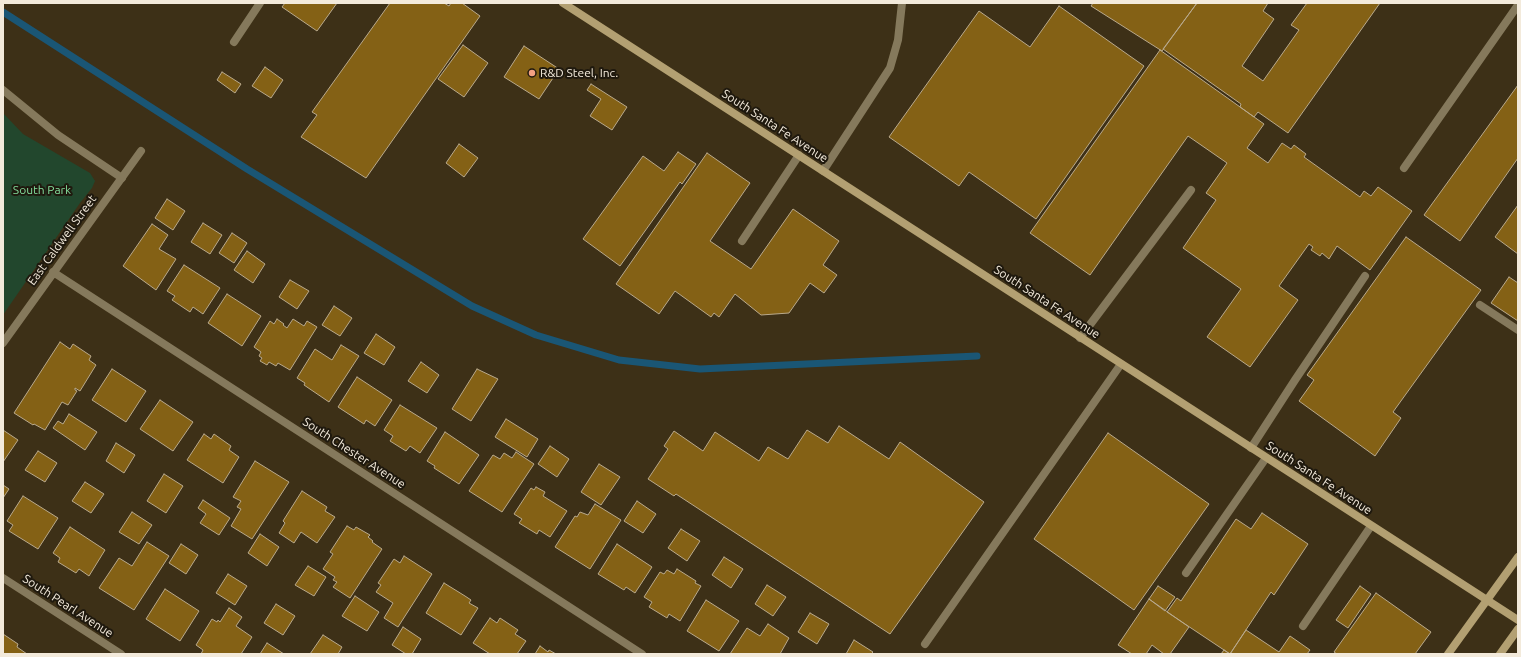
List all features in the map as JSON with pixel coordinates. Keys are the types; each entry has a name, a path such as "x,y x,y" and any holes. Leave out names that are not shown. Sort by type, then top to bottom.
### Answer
{"main road":[{"name":"South Santa Fe Avenue","path":"563,3 1518,620"},
{"path":"1448,654 1518,557"},
{"path":"1500,654 1518,630"}],"street":[{"path":"234,42 260,3"},
{"path":"823,171 890,68 898,40 902,3"},
{"path":"1404,168 1518,5"},
{"path":"3,90 58,136 122,178"},
{"name":"East Caldwell Street","path":"3,343 141,151"},
{"path":"742,241 799,156"},
{"path":"1080,338 1191,190"},
{"name":"South Chester Avenue","path":"54,272 642,654"},
{"path":"1251,448 1365,276"},
{"path":"1480,305 1518,330"},
{"path":"925,644 1121,364"},
{"path":"1186,573 1266,458"},
{"path":"1303,626 1371,526"},
{"name":"South Pearl Avenue","path":"3,578 120,654"}],"green space":[{"name":"South Park","path":"3,113 23,134 90,173 95,181 92,188 80,203 3,315"}],"building":[{"path":"285,3 337,3 317,31 282,7"},
{"path":"390,3 444,3 449,6 451,3 462,3 480,16 366,178 301,137 317,115 312,112"},
{"path":"1093,3 1197,3 1162,51 1091,6"},
{"path":"1197,3 1268,3 1263,11 1274,19 1242,66 1263,81 1299,30 1291,25 1307,3 1380,3 1288,133 1258,112 1254,117 1240,107 1241,104 1163,49"},
{"path":"1059,6 1144,66 1036,219 969,172 959,186 889,137 979,11 1030,47"},
{"path":"463,45 488,63 464,97 438,79"},
{"name":"R&D Steel, Inc.","path":"524,46 559,69 539,99 504,77"},
{"path":"1160,50 1264,124 1247,148 1268,163 1282,143 1291,149 1294,145 1306,154 1304,157 1360,197 1364,191 1371,196 1378,187 1412,211 1370,270 1337,246 1329,259 1322,253 1320,256 1311,250 1313,247 1309,244 1279,286 1298,300 1250,367 1207,337 1241,289 1183,248 1216,200 1206,193 1227,163 1188,136 1090,275 1030,233"},
{"path":"265,67 283,80 271,98 252,86"},
{"path":"222,72 241,84 235,93 217,80"},
{"path":"591,84 627,107 612,130 590,116 601,99 587,90"},
{"path":"1518,85 1518,158 1460,241 1424,215"},
{"path":"459,144 478,158 464,177 446,163"},
{"path":"678,152 696,164 682,184 680,182 620,266 583,239 643,156 664,171"},
{"path":"707,153 750,183 710,241 751,269 793,209 839,241 823,265 837,275 824,293 810,283 789,313 761,315 735,294 719,317 714,313 711,317 675,291 659,314 616,284"},
{"path":"167,199 185,211 173,230 155,218"},
{"path":"1518,205 1518,254 1495,237"},
{"path":"203,223 222,235 210,254 191,242"},
{"path":"152,224 168,235 159,249 176,259 156,290 123,266"},
{"path":"232,233 247,243 234,263 219,253"},
{"path":"1406,237 1481,290 1393,412 1401,418 1375,456 1299,401 1314,380 1307,375"},
{"path":"247,251 265,264 253,283 234,270"},
{"path":"184,265 220,288 203,314 193,307 190,312 172,300 175,296 167,291"},
{"path":"1509,277 1518,283 1518,321 1491,303"},
{"path":"290,280 309,291 297,309 279,297"},
{"path":"227,294 261,316 242,346 208,323"},
{"path":"334,306 352,318 340,336 322,325"},
{"path":"277,319 287,328 293,319 304,326 307,321 317,327 290,370 278,363 276,366 269,362 267,365 260,361 262,358 259,356 261,352 254,347 270,321 274,324"},
{"path":"376,334 395,347 384,365 364,353"},
{"path":"60,342 70,349 73,344 91,356 89,360 96,365 80,391 75,388 77,391 68,405 62,402 45,430 34,424 33,425 14,413"},
{"path":"341,345 359,356 329,402 304,385 305,383 297,378 315,349 332,360"},
{"path":"421,362 439,375 427,393 408,381"},
{"path":"112,369 146,391 126,422 92,400"},
{"path":"477,369 498,379 471,421 452,409"},
{"path":"357,377 392,400 375,426 366,420 364,424 338,407"},
{"path":"160,400 193,422 173,451 140,429"},
{"path":"400,405 437,428 420,453 410,446 406,451 390,441 393,436 384,430"},
{"path":"69,414 97,432 85,450 53,428 58,421 63,424"},
{"path":"506,419 538,439 527,457 495,437"},
{"path":"839,426 889,459 900,442 984,502 890,634 676,494 674,496 648,479 668,449 664,446 674,431 703,451 715,432 759,461 768,447 788,459 807,430 828,443"},
{"path":"3,430 18,440 3,462"},
{"path":"445,432 479,455 459,484 434,468 435,466 427,461"},
{"path":"1108,433 1209,504 1134,610 1034,539"},
{"path":"204,434 211,439 214,434 231,446 229,450 239,457 223,483 187,460"},
{"path":"116,443 135,455 124,473 106,461"},
{"path":"550,446 569,459 557,477 538,464"},
{"path":"38,451 57,463 45,482 25,470"},
{"path":"516,452 534,464 502,512 469,491 493,455 500,459 504,453 512,458"},
{"path":"255,461 289,482 252,539 231,526 241,509 237,507 241,501 233,497"},
{"path":"599,464 620,477 601,505 581,492"},
{"path":"164,474 183,486 166,513 147,501"},
{"path":"85,482 104,494 91,513 72,501"},
{"path":"3,485 9,489 3,498"},
{"path":"536,487 545,492 543,496 567,511 550,537 539,530 537,534 519,523 522,519 514,514 531,488 534,490"},
{"path":"302,491 327,507 325,511 335,517 317,543 301,532 294,543 279,533 285,523 283,521"},
{"path":"23,496 58,518 38,549 9,531 13,525 7,521"},
{"path":"203,500 230,518 219,535 200,523 206,514 198,508"},
{"path":"637,501 656,514 643,533 624,521"},
{"path":"595,504 621,520 590,569 555,547 575,516 577,517 580,512 588,515"},
{"path":"132,512 152,525 139,544 119,532"},
{"path":"1262,513 1308,544 1274,595 1271,592 1230,654 1167,612 1177,598 1181,601 1236,519 1251,529"},
{"path":"347,526 354,530 356,527 370,535 368,537 373,541 372,542 382,549 350,598 333,587 337,582 333,580 335,577 323,569 333,554 330,552"},
{"path":"70,527 105,550 89,576 79,569 76,573 58,562 60,558 53,553"},
{"path":"681,529 700,541 687,561 668,548"},
{"path":"260,534 279,547 267,566 248,553"},
{"path":"147,542 169,556 134,610 99,588 119,558 132,566"},
{"path":"181,544 198,555 186,574 169,563"},
{"path":"617,544 652,567 635,593 626,587 624,590 598,574"},
{"path":"404,556 432,574 398,627 384,618 393,603 376,592 381,585 378,583 394,559 400,563"},
{"path":"724,557 743,569 731,588 712,575"},
{"path":"308,566 326,577 314,596 295,585"},
{"path":"677,569 701,586 680,621 669,614 667,618 649,607 652,602 644,597 660,572 664,574 667,570 674,574"},
{"path":"228,574 247,586 235,605 216,593"},
{"path":"444,583 471,600 469,603 478,608 461,635 426,613"},
{"path":"767,585 786,597 773,616 755,604"},
{"path":"1158,586 1175,597 1165,611 1149,599"},
{"path":"1360,586 1371,594 1348,628 1336,620"},
{"path":"165,589 199,611 180,641 146,619"},
{"path":"1376,593 1431,632 1415,654 1337,654 1334,652"},
{"path":"355,596 379,612 367,631 342,616"},
{"path":"1149,599 1189,627 1170,654 1164,654 1152,645 1146,654 1132,654 1118,645"},
{"path":"706,600 739,621 719,651 687,631"},
{"path":"276,604 295,616 283,635 264,623"},
{"path":"229,608 242,617 236,626 252,637 241,654 201,654 203,650 196,645 212,619 220,622"},
{"path":"810,613 829,624 817,644 798,632"},
{"path":"490,618 497,623 500,618 518,630 515,634 526,641 517,654 490,654 473,643"},
{"path":"768,624 789,638 780,654 730,654 747,628 760,636"},
{"path":"403,627 421,639 412,654 406,654 392,645"},
{"path":"1246,630 1279,652 1290,636 1310,650 1307,654 1230,654"},
{"path":"3,634 18,644 17,647 27,654 3,654"},
{"path":"323,635 342,647 338,654 310,654"},
{"path":"854,640 873,652 871,654 846,654"},
{"path":"267,643 284,654 260,654"},
{"path":"540,646 548,652 549,650 556,654 535,654"},
{"path":"1224,650 1230,654 1221,654"}],"waterway":[{"path":"3,12 247,169 472,306 536,335 619,360 700,369 977,356"}],"place":[{"name":"R&D Steel, Inc.","path":"532,73"}]}
